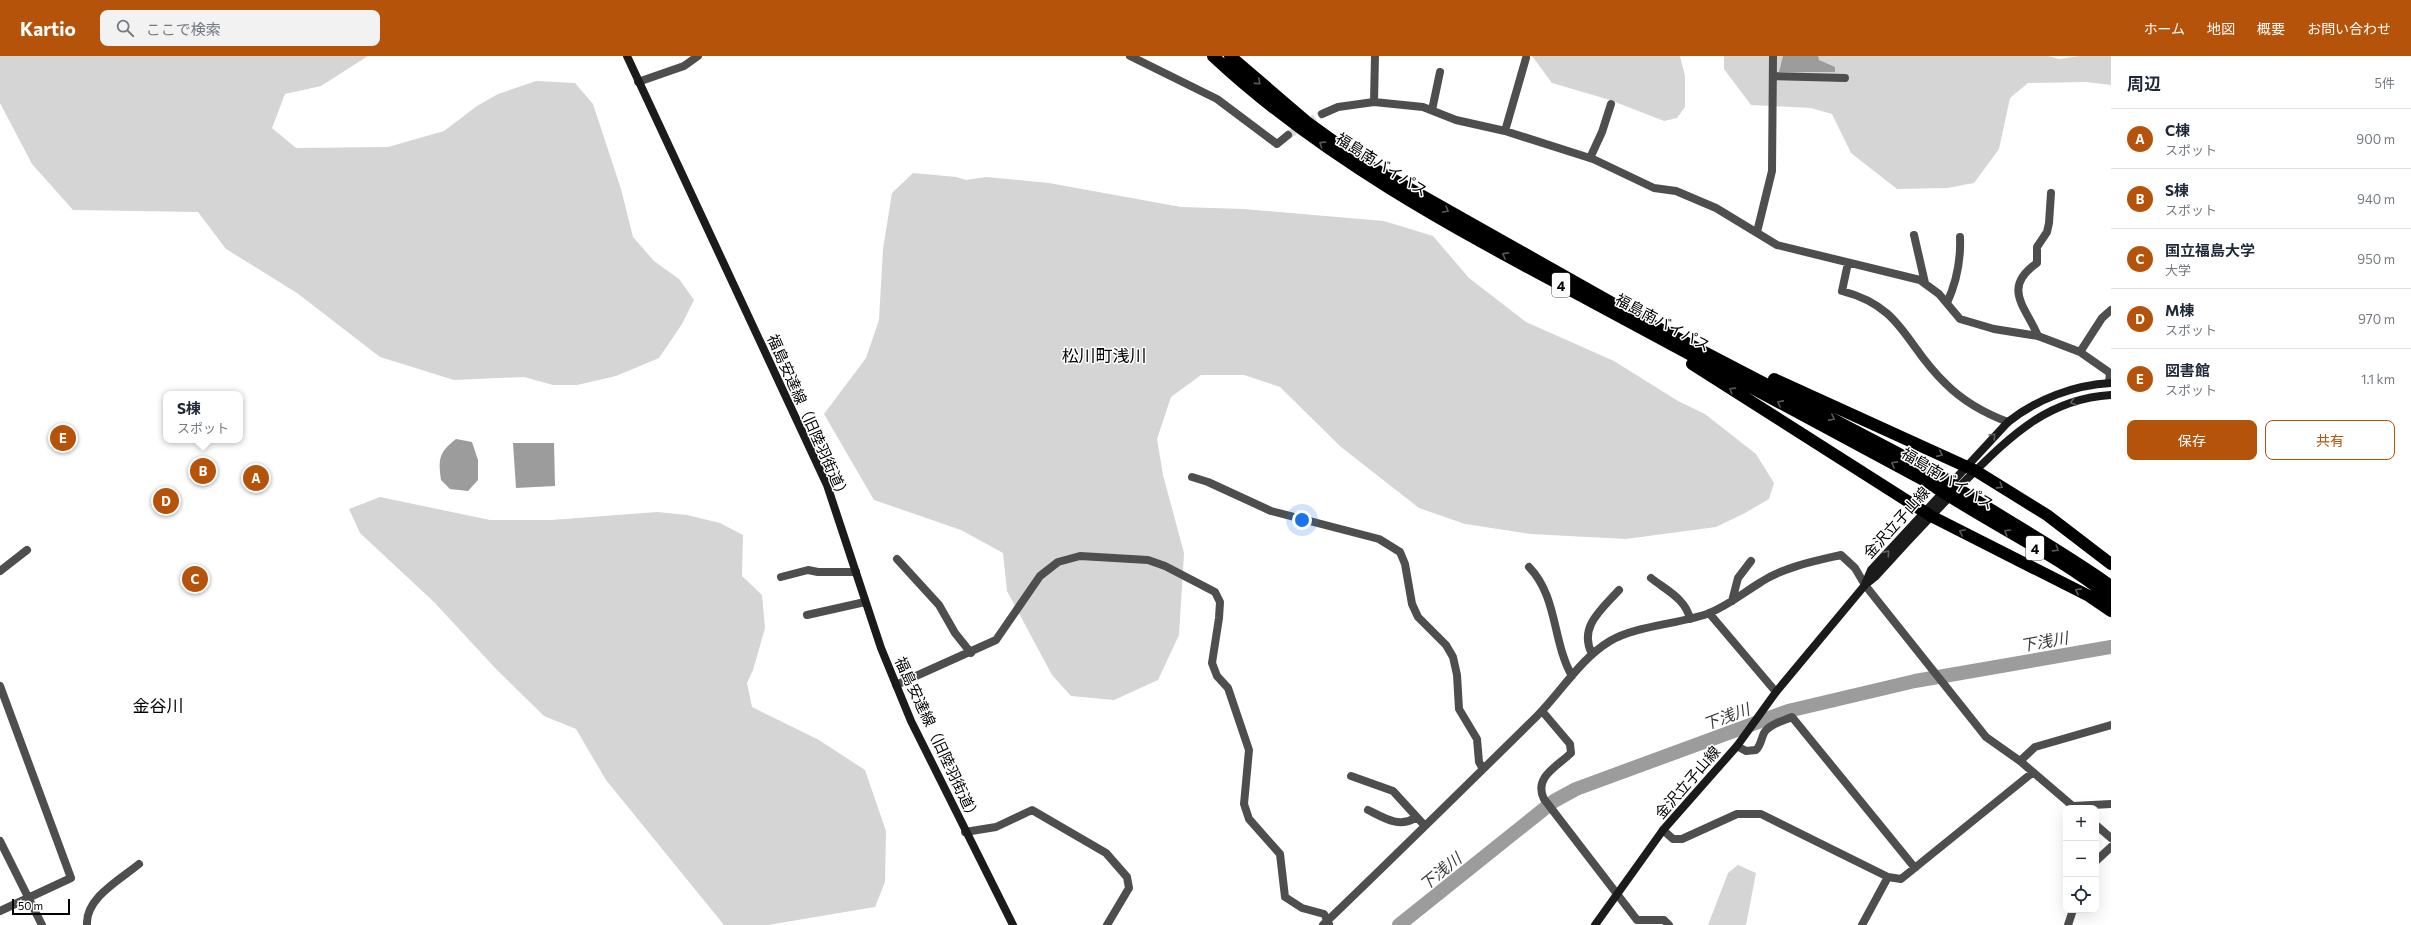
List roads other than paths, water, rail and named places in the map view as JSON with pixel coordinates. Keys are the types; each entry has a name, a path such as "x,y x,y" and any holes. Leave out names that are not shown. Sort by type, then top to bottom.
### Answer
{"highway":[{"name":"福島南バイパス","path":"1213,56 1309,136 1456,228 1609,311 1931,478"},
{"name":"福島南バイパス","path":"1230,56 1307,122 1364,163 1637,317 1931,478 2083,576 2111,598"},
{"path":"1609,311 1927,514 2089,596 2111,611"},
{"path":"1637,317 1971,468 2047,515 2111,564"},
{"name":"福島南バイパス","path":"1960,497 2059,550 2111,586"}],"main road":[{"name":"福島安達線（旧陸羽街道）","path":"627,56 827,485 865,602 911,721 965,832 1014,925"},
{"name":"金沢立子山線","path":"1595,925 1663,830 1737,746 1741,738 1776,692 1865,585 1875,577 1927,514 1971,468 2008,422 2032,405 2051,396 2074,389 2110,383"},
{"name":"金沢立子山線","path":"1971,468 2011,436 2050,410 2076,401 2111,395"}],"street":[{"path":"638,82 684,66 698,56"},
{"path":"1130,56 1218,98 1277,144 1288,135"},
{"path":"1374,102 1375,56"},
{"path":"1757,232 1772,171 1773,56"},
{"path":"1505,131 1526,58"},
{"path":"1432,110 1440,72"},
{"path":"1773,76 1845,78"},
{"path":"1322,114 1338,107 1374,102 1409,104 1432,110 1456,120 1505,131 1590,158 1654,188 1676,191 1695,198 1757,232 1777,245 1894,273 1925,283 1947,303 1960,319 1994,329 2038,336 2080,352 2110,373 2110,383"},
{"path":"1590,158 1602,132 1611,104"},
{"path":"2038,336 2021,306 2018,289 2023,274 2036,263 2037,247 2047,232 2051,193"},
{"path":"1914,235 1925,283"},
{"path":"1947,303 1955,285 1958,268 1960,237"},
{"path":"1848,263 1842,291 1873,301 1890,314 1944,383 1974,407 2008,422"},
{"path":"2080,352 2102,318 2111,310"},
{"path":"1192,477 1208,482 1271,511 1378,539 1393,545 1400,552 1405,564 1412,604 1418,617 1446,645 1453,657 1457,675 1459,710 1477,739 1479,762 1483,768"},
{"path":"0,571 27,550"},
{"path":"896,685 996,640 1040,576 1058,562 1080,556 1148,560 1165,566 1215,592 1220,602 1212,663 1217,676 1228,688 1249,750 1244,804 1249,819 1280,854 1285,897 1302,908 1324,914 1327,924 1542,711 1592,654 1624,634 1690,619 1709,613 1732,602 1761,581 1778,574 1842,555 1855,568 1865,585 1945,684 1986,738 2020,761 2032,773 2072,805"},
{"path":"897,559 939,605 955,633 971,652"},
{"path":"1732,602 1738,578 1751,561"},
{"path":"1529,567 1545,588 1558,644 1572,676"},
{"path":"781,577 808,570 818,572 856,572"},
{"path":"1651,578 1681,601 1687,608 1690,619"},
{"path":"1592,654 1587,637 1588,628 1592,620 1619,590"},
{"path":"807,615 865,602"},
{"path":"1709,613 1776,692"},
{"path":"0,686 72,878 0,911"},
{"path":"1542,711 1570,744 1571,753 1556,763 1546,775 1541,790 1544,799 1550,809 1637,920 1664,920 1669,925"},
{"path":"1737,746 1746,750 1756,750 1762,744 1764,734 1769,728 1792,717 1915,868"},
{"path":"2020,761 2035,747 2111,724"},
{"path":"1663,830 1673,839 1682,839 1737,814 1761,814 1888,878 1901,879 2032,773"},
{"path":"1351,776 1393,791 1415,818 1425,826"},
{"path":"2099,805 2111,804"},
{"path":"965,832 996,827 1032,810 1068,832 1091,842 1106,853 1127,877 1129,888 1107,925"},
{"path":"1368,810 1398,823 1408,823 1415,818"},
{"path":"2099,828 2111,838"},
{"path":"0,841 27,898 42,925"},
{"path":"2099,858 2111,847"},
{"path":"86,925 86,917 95,901 139,864"},
{"path":"1862,925 1888,878"},
{"path":"2068,925 2072,913"}],"waterway":[{"name":"下浅川","path":"1399,925 1554,801 1576,789 1788,711 1915,681 2111,647"}],"tunnel":[{"path":"1288,135 1322,114"}],"place":[{"name":"図書館","path":"63,438"},
{"name":"S棟","path":"203,471"},
{"name":"C棟","path":"256,478"},
{"name":"M棟","path":"166,501"},
{"name":"国立福島大学","path":"195,579"}],"district":[{"name":"松川町浅川","path":"1104,355"},
{"name":"金谷川","path":"158,705"}]}
